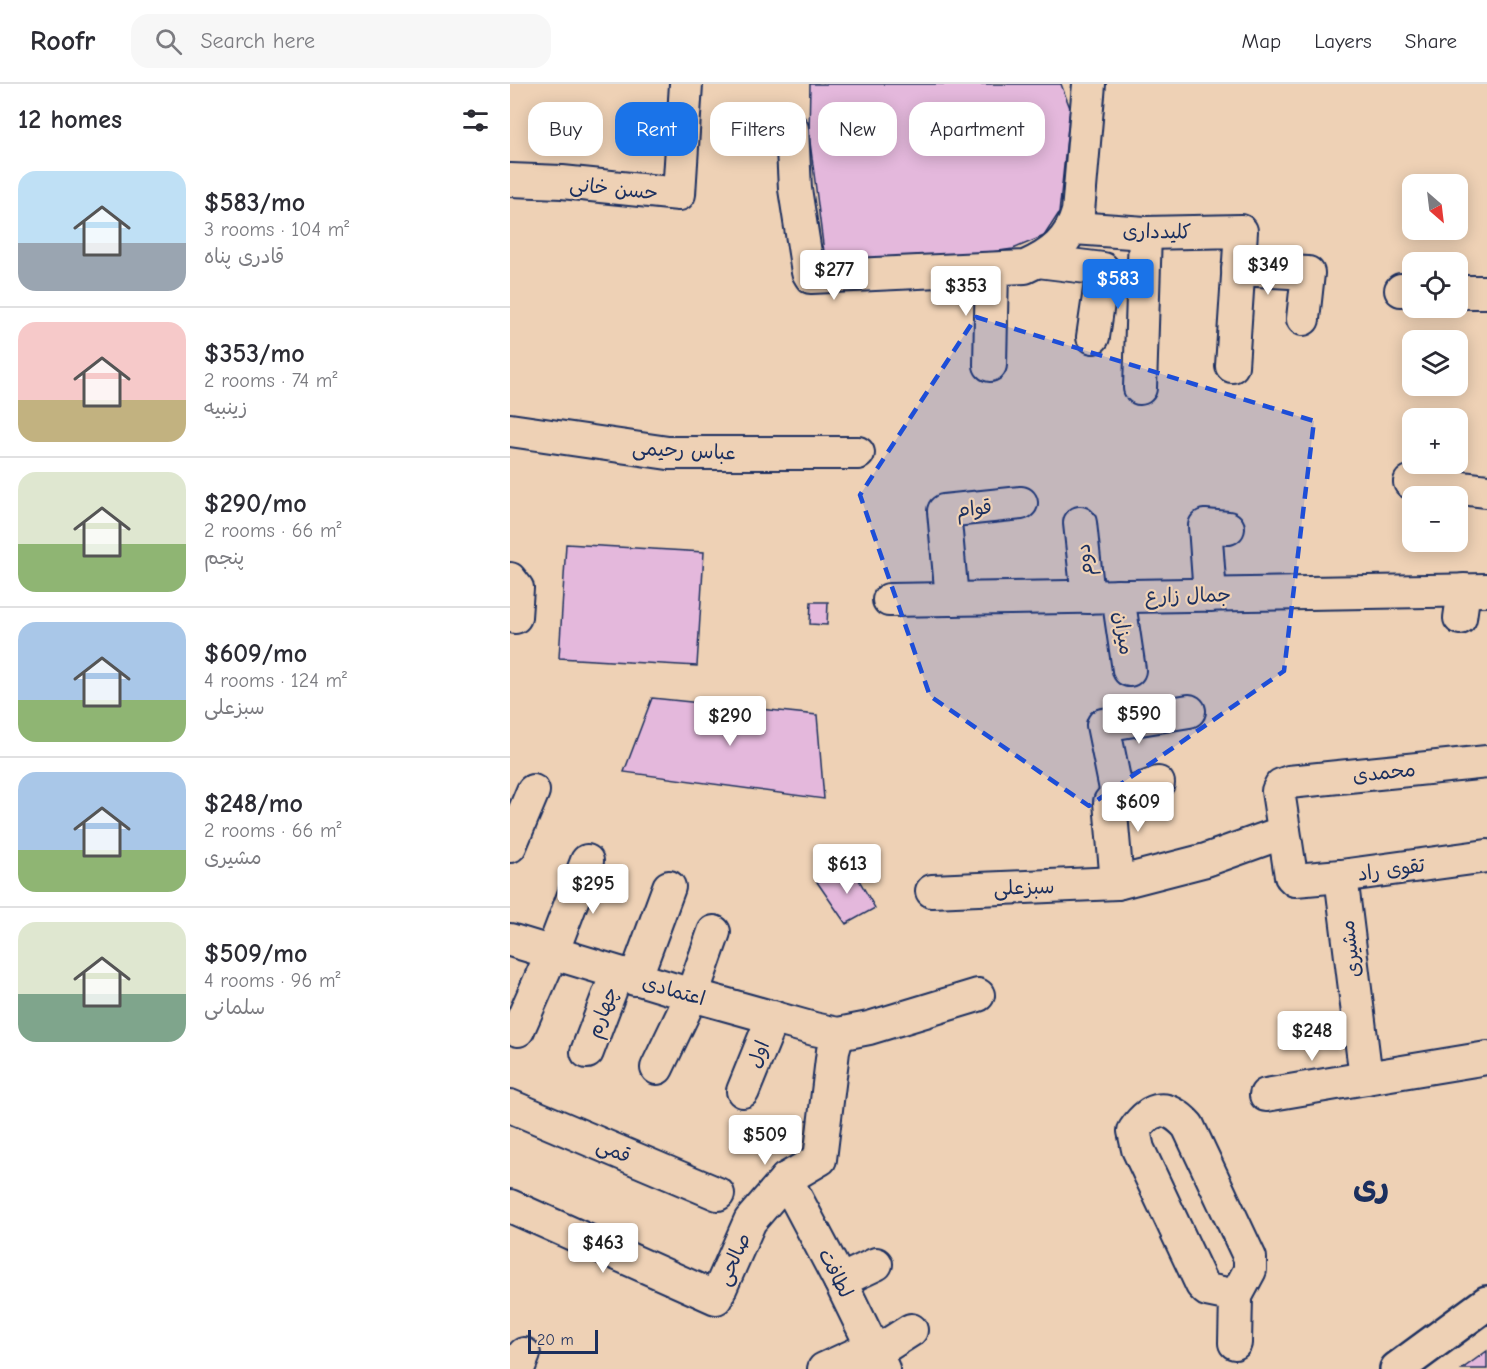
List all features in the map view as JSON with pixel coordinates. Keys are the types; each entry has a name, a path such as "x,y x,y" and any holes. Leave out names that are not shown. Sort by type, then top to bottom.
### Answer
{"main road":[{"path":"1397,1369 1487,1303"}],"street":[{"name":"حسن خانی","path":"510,180 562,182 680,194 686,84"},
{"path":"793,156 795,189 811,277 1025,267 1055,251 1074,228 1078,212 1089,84"},
{"name":"کلیدداری","path":"1074,228 1145,233 1240,231 1238,269"},
{"path":"1140,388 1145,233"},
{"path":"1038,261 1103,268 1093,337"},
{"path":"990,365 992,269"},
{"path":"1232,366 1238,269 1308,273 1303,319"},
{"path":"1468,292 1487,292"},
{"name":"عباس رحیمی","path":"510,430 668,453 858,453"},
{"path":"1410,482 1487,491"},
{"name":"قوام","path":"952,599 944,512 1021,503"},
{"name":"دوم","path":"1080,523 1103,597"},
{"path":"1210,595 1205,526 1228,528"},
{"path":"510,579 517,588 515,617"},
{"name":"جمال زارع","path":"889,600 1210,595 1470,599"},
{"name":"میزان","path":"1103,597 1130,670"},
{"path":"1118,799 1102,725 1189,711"},
{"name":"محمدی","path":"1284,832 1278,791 1281,785 1289,782 1487,762"},
{"path":"1117,883 1110,802 1158,783"},
{"path":"510,846 533,791"},
{"name":"تقوی راد","path":"1284,832 1291,876 1295,880 1487,856"},
{"name":"سبزعلی","path":"932,891 1117,883 1206,860 1284,832"},
{"path":"518,1030 552,953 587,861"},
{"name":"مشیری","path":"1341,876 1366,1078"},
{"name":"چهارم","path":"587,1052 669,886"},
{"path":"657,1068 692,995 714,932"},
{"name":"اعتمادی","path":"510,940 692,995 838,1034 869,1028 978,995"},
{"name":"اول","path":"743,1092 773,1017"},
{"path":"786,1179 820,1160 833,1051 838,1034"},
{"path":"1266,1095 1487,1058"},
{"name":"قمی","path":"510,1106 718,1194"},
{"path":"1235,1343 1236,1296 1250,1270 1250,1258 1188,1126 1177,1114 1164,1110 1151,1113 1134,1131 1138,1149 1202,1286 1208,1290 1236,1296"},
{"name":"صالحی","path":"510,1206 716,1298 750,1221 786,1179"},
{"name":"لطافت","path":"786,1179 877,1356"},
{"path":"840,1281 876,1264"},
{"path":"824,1369 877,1356 911,1330"}],"highlighted area":[{"path":"976,317 1314,421 1284,671 1089,806 930,696 860,495"}],"building":[{"path":"810,84 1061,84 1070,108 1059,213 1044,236 1013,249 872,269 826,268 809,134"},
{"path":"566,544 704,552 697,666 559,658"},
{"path":"811,602 828,602 827,625 810,624"},
{"path":"652,698 817,715 824,799 624,772"},
{"path":"851,866 875,908 846,924 817,882"},
{"path":"1487,1351 1487,1369 1462,1369"}],"district":[{"name":"ری","path":"1371,1186"}]}
